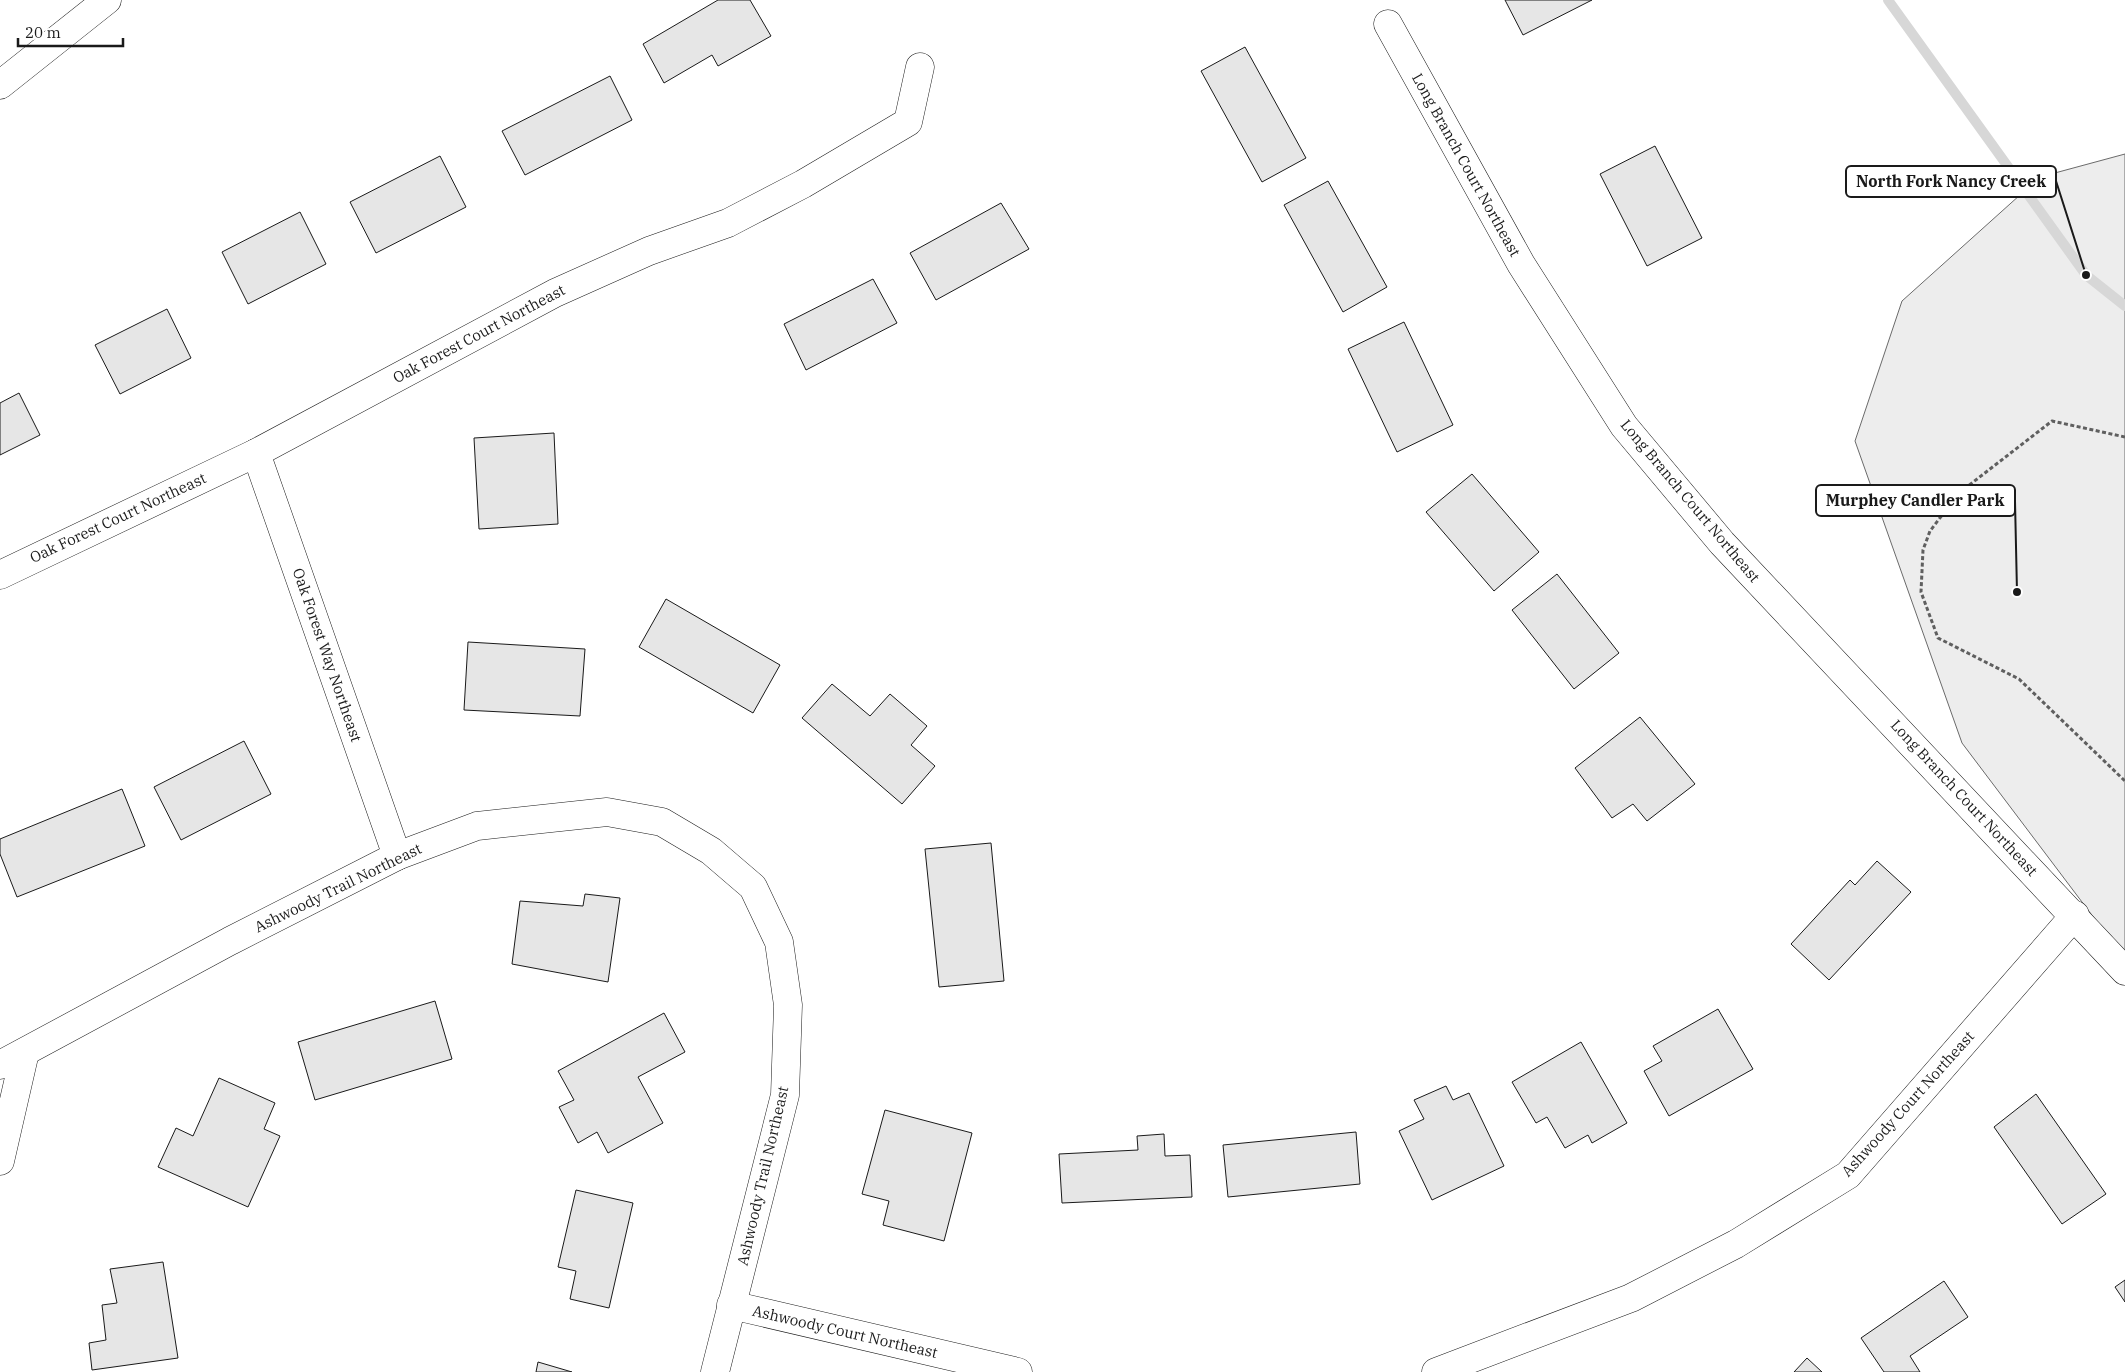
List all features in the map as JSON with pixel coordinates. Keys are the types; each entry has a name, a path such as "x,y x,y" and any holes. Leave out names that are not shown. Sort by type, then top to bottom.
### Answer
{"main road":[{"path":"0,85 107,0"},
{"name":"Long Branch Court Northeast","path":"1388,24 1521,264 1624,426 1722,543 2125,970"},
{"name":"Oak Forest Court Northeast","path":"0,575 256,452 555,292 648,251 728,223 803,184 908,122 920,67"},
{"name":"Oak Forest Way Northeast","path":"256,452 397,856"},
{"name":"Ashwoody Trail Northeast","path":"0,1065 230,941 397,856 477,826 607,812 662,822 711,851 753,887 779,942 788,1005 785,1095 715,1372"},
{"name":"Ashwoody Court Northeast","path":"1436,1372 1631,1298 1736,1244 1848,1176 2075,915"},
{"path":"0,1161 25,1052"},
{"name":"Ashwoody Court Northeast","path":"731,1305 1018,1372"}],"path":[{"path":"2125,437 2052,421 1960,493 1930,531 1923,550 1920,592 1938,638 2019,679 2125,782"}],"shaded area":[{"path":"2125,154 2125,959 1962,743 1855,441 1902,301 2040,177"}],"building":[{"path":"718,0 750,0 771,36 718,66 712,55 664,83 643,44"},
{"path":"1505,0 1592,0 1523,35"},
{"path":"1245,47 1306,158 1262,182 1201,71"},
{"path":"610,76 632,120 525,175 502,131"},
{"path":"1655,146 1702,238 1647,266 1600,174"},
{"path":"440,156 466,207 376,253 350,202"},
{"path":"1328,181 1387,287 1343,312 1284,205"},
{"path":"1001,203 1029,249 936,300 910,253"},
{"path":"300,212 326,264 248,304 222,252"},
{"path":"873,279 897,323 806,370 784,324"},
{"path":"167,309 191,358 120,394 95,345"},
{"path":"1404,322 1453,425 1397,452 1348,349"},
{"path":"19,393 40,435 0,455 0,403"},
{"path":"554,433 558,524 479,529 474,438"},
{"path":"1472,474 1539,552 1494,591 1426,512"},
{"path":"1557,574 1619,653 1574,689 1512,610"},
{"path":"666,599 780,665 753,713 639,647"},
{"path":"468,642 585,649 580,716 464,710"},
{"path":"832,684 870,716 890,694 927,726 911,745 935,766 902,804 802,718"},
{"path":"1640,717 1695,784 1647,821 1633,804 1612,818 1575,768"},
{"path":"244,741 271,794 181,840 154,787"},
{"path":"122,789 145,846 17,897 0,854 0,839"},
{"path":"991,843 1004,981 939,987 925,849"},
{"path":"1877,861 1911,892 1829,980 1791,944 1850,880 1855,885"},
{"path":"585,894 620,898 608,982 512,964 520,901 583,906"},
{"path":"435,1001 452,1059 315,1100 298,1042"},
{"path":"1718,1009 1753,1069 1669,1116 1644,1071 1662,1061 1653,1046"},
{"path":"664,1013 685,1052 638,1077 663,1123 608,1153 597,1132 578,1143 559,1107 574,1100 558,1071"},
{"path":"1581,1042 1627,1123 1592,1143 1588,1135 1565,1148 1547,1117 1536,1123 1512,1082"},
{"path":"219,1078 275,1103 264,1129 280,1136 248,1207 158,1167 176,1128 193,1136"},
{"path":"1446,1086 1453,1100 1469,1093 1504,1166 1432,1200 1399,1131 1424,1119 1414,1100"},
{"path":"2036,1094 2106,1194 2062,1224 1994,1127"},
{"path":"885,1110 972,1133 944,1241 883,1225 889,1201 862,1194"},
{"path":"1356,1132 1360,1184 1228,1197 1223,1145"},
{"path":"1164,1134 1165,1156 1190,1155 1192,1197 1062,1203 1059,1154 1138,1150 1137,1136"},
{"path":"576,1190 633,1203 609,1308 570,1299 576,1271 558,1267"},
{"path":"163,1262 178,1358 92,1370 89,1343 106,1340 102,1305 117,1303 110,1269"},
{"path":"2125,1280 2125,1302 2115,1287"},
{"path":"1944,1281 1968,1317 1910,1356 1920,1372 1884,1372 1861,1338"},
{"path":"1807,1358 1822,1372 1794,1372"},
{"path":"538,1362 572,1372 536,1372"}],"waterway":[{"path":"1888,0 2086,275 2125,306"}],"place":[{"name":"North Fork Nancy Creek","path":"2086,275"},
{"name":"Murphey Candler Park","path":"2017,592"}]}
